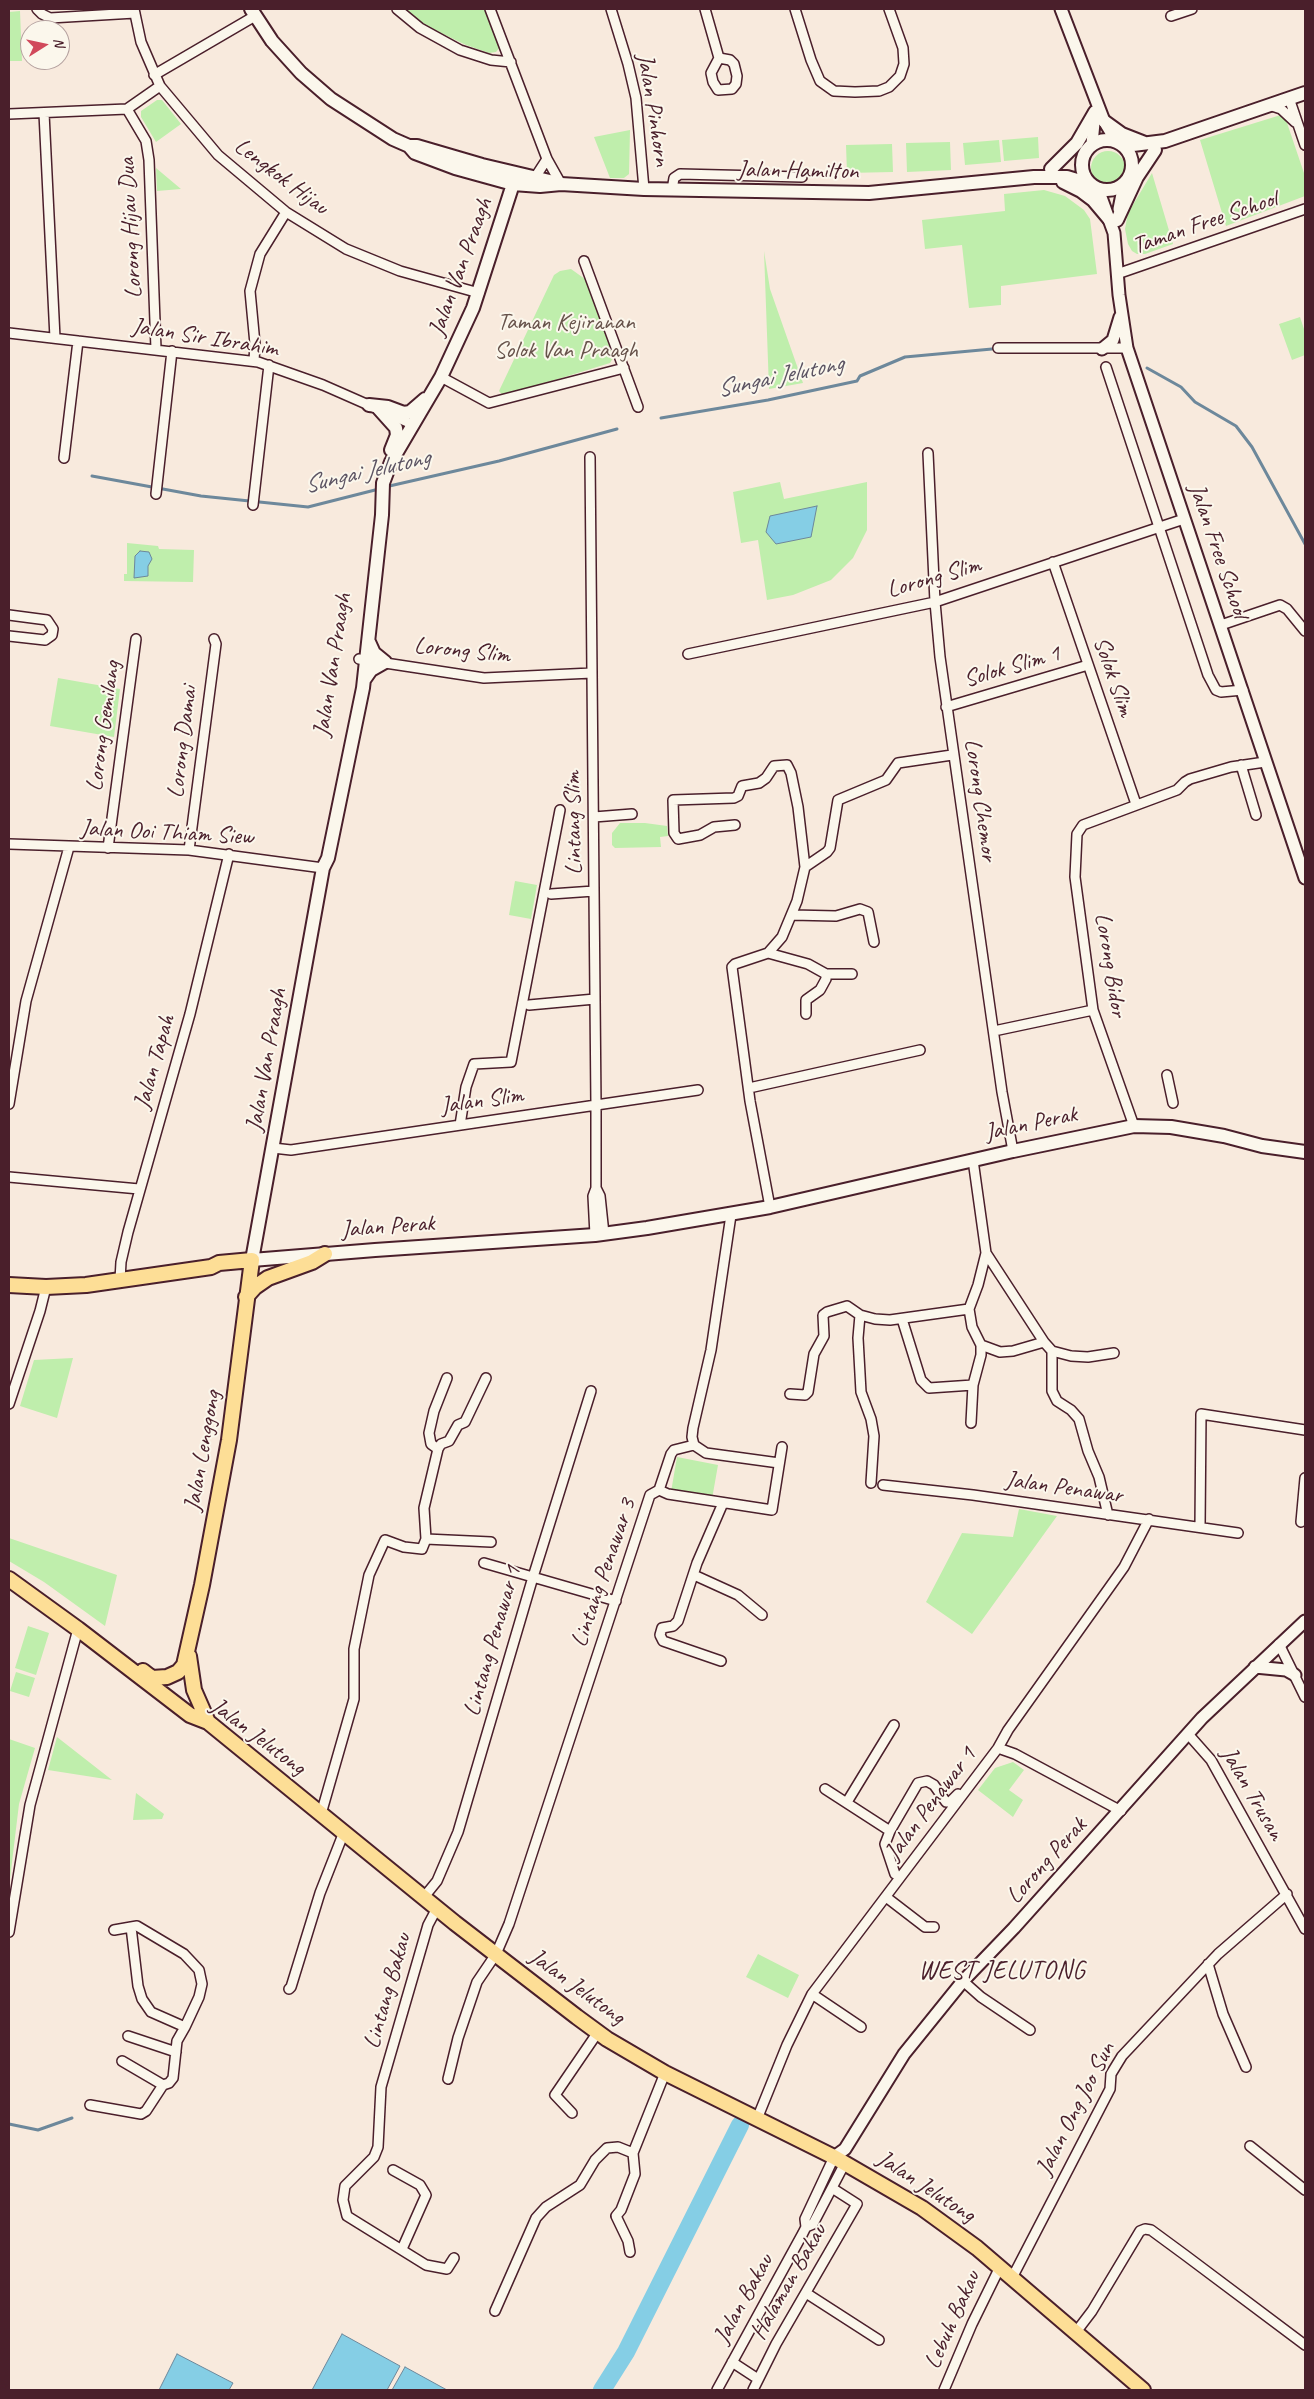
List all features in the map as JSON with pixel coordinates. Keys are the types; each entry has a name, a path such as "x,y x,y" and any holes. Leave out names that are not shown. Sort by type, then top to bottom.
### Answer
{"main road":[{"name":"Jalan Hamilton","path":"253,12 272,42 301,73 331,99 369,125 409,146 415,154 455,168 513,184 540,186 561,184 644,190 886,192 1034,177 1049,173 1088,149"},
{"path":"1150,147 1132,168 1124,184 1112,190 1094,186 1082,170 1088,149 1100,140 1150,147 1305,93"},
{"path":"1100,117 1122,134 1150,147 1137,177 1113,219 1082,191 1049,173 1100,117"},
{"path":"1120,144 1132,160 1132,168"},
{"name":"Jalan Hamilton","path":"409,146 417,146 482,165 540,177 561,184"},
{"name":"Jalan Hamilton","path":"1049,173 1094,186"},
{"path":"513,184 540,177"},
{"name":"Jalan Van Praagh","path":"251,1265 323,868 328,858 364,681 363,659 375,514 383,486 441,377 479,293 513,184"},
{"path":"374,407 388,407 404,413 410,412 432,393"},
{"path":"374,407 392,423 397,435 386,460 383,486"},
{"name":"Jalan Van Praagh","path":"323,868 320,858 363,659 369,642 382,516 383,486"},
{"path":"364,681 371,670 385,662 374,653 369,642"},
{"name":"Jalan Perak","path":"9,1285 86,1285 211,1266 219,1263 251,1265 325,1254 599,1235 770,1207 1013,1151 1134,1126 1171,1127 1302,1150"},
{"path":"246,1298 255,1287 268,1278 312,1262 325,1254"},
{"name":"Jalan Lenggong","path":"12,1582 24,1584 152,1678 167,1678 178,1672 184,1665 189,1648 229,1440 251,1265"},
{"name":"Jalan Jelutong","path":"12,1582 78,1629 190,1714 208,1722 424,1898 541,1991 598,2032 665,2073 841,2156 922,2208 950,2227 1000,2267 1143,2390"},
{"name":"Jalan Lenggong","path":"189,1648 192,1684 208,1722"}],"street":[{"path":"37,9 50,18 134,11"},
{"path":"397,9 420,28 460,50 492,60 511,62"},
{"path":"490,9 547,158 561,184"},
{"name":"Jalan Pinhorn","path":"611,9 636,98 644,190"},
{"path":"704,9 719,58"},
{"path":"795,9 811,60 820,81 834,91 855,92 879,91 889,87 900,76 904,64 902,48 890,9"},
{"path":"1061,9 1096,98 1100,117 1120,144"},
{"path":"1171,16 1192,9"},
{"name":"Lengkok Hijau","path":"134,11 142,42 160,86 218,155 286,212 346,249 409,274 479,293"},
{"path":"154,75 253,12"},
{"path":"9,114 127,109 160,86"},
{"path":"1289,98 1305,146"},
{"path":"1268,105 1286,112 1299,126"},
{"name":"Lorong Hijau Dua","path":"127,109 146,141 149,160 156,350"},
{"path":"44,113 55,338"},
{"path":"1088,149 1100,117"},
{"path":"540,177 547,158"},
{"path":"672,190 674,178 680,174 802,177"},
{"name":"Jalan Free School","path":"1124,184 1113,219 1121,313 1127,348 1305,878"},
{"path":"1094,186 1113,219"},
{"name":"Taman Free School","path":"1117,274 1305,209"},
{"path":"254,361 255,344 250,291 260,254 286,212"},
{"path":"584,261 638,407"},
{"path":"1102,349 1113,340 1121,313"},
{"name":"Jalan Sir Ibrahim","path":"9,333 254,361 269,365 414,425"},
{"path":"64,458 78,341"},
{"path":"998,348 1127,348"},
{"path":"156,494 172,351"},
{"path":"253,505 269,365"},
{"path":"1106,367 1208,675 1216,690 1222,692 1243,690"},
{"path":"441,377 489,402 624,368"},
{"name":"Lorong Chemor","path":"928,453 935,602 946,707 1002,1092 1013,1151"},
{"name":"Lintang Slim","path":"590,457 596,1104 596,1188 593,1196 599,1235"},
{"name":"Lorong Slim","path":"688,654 935,602 1184,519"},
{"name":"Solok Slim","path":"1053,562 1136,804"},
{"path":"1221,625 1280,605 1287,609 1305,631"},
{"path":"9,615 48,620 53,629 52,635 45,640 9,636"},
{"name":"Lorong Gemilang","path":"108,848 136,639"},
{"name":"Lorong Damai","path":"189,850 216,644 214,639"},
{"name":"Lorong Slim","path":"363,659 484,678 592,673"},
{"name":"Solok Slim 1","path":"946,707 1088,665"},
{"path":"805,867 822,856 830,848 838,800 886,780 898,763 952,755"},
{"path":"1136,804 1177,790 1190,779 1241,765 1265,762"},
{"path":"735,825 714,827 700,835 678,838 674,833 673,800 734,798 738,796 742,786 759,783 766,778 774,766 787,765 791,773 798,807 805,867 792,915 782,937 768,953 732,967 750,1102 770,1207"},
{"path":"1241,765 1256,815"},
{"name":"Lorong Bidor","path":"1134,1126 1093,1010 1075,878 1077,834 1084,825 1136,804"},
{"path":"460,1125 466,1087 474,1064 511,1062 560,810"},
{"path":"594,817 632,814"},
{"name":"Jalan Ooi Thiam Siew","path":"9,844 189,850 323,868"},
{"path":"9,1104 26,1000 69,847"},
{"name":"Jalan Tapah","path":"120,1280 121,1262 139,1189 190,1014 229,854"},
{"path":"550,894 594,891"},
{"path":"792,915 836,916 860,909 868,912 874,942"},
{"path":"768,953 808,964 826,974 852,974"},
{"path":"806,1014 806,1000 820,990 826,979 826,974"},
{"path":"529,1005 595,999"},
{"path":"994,1031 1093,1010"},
{"path":"749,1088 920,1050"},
{"path":"1167,1075 1173,1102"},
{"name":"Jalan Slim","path":"273,1148 291,1150 698,1090"},
{"path":"971,1423 973,1385 982,1355 981,1345 972,1327 969,1309 978,1285 986,1253 973,1160"},
{"path":"9,1177 139,1189"},
{"path":"730,1215 711,1350 694,1428 694,1445 706,1453 779,1463"},
{"path":"986,1253 1044,1342 1052,1351 1071,1356 1088,1357 1114,1353"},
{"path":"9,1404 40,1311 46,1286"},
{"path":"790,1394 805,1394 808,1392 814,1354 824,1336 825,1313 848,1306 860,1315 875,1319 902,1319 969,1309"},
{"path":"860,1315 858,1338 861,1392 871,1419 874,1436 871,1484"},
{"path":"902,1319 921,1380 929,1388 973,1385"},
{"path":"981,1345 1000,1352 1013,1351 1044,1342"},
{"path":"1052,1351 1052,1391 1056,1401 1072,1410 1079,1419 1088,1451 1100,1477 1108,1515"},
{"path":"438,1449 431,1444 429,1433 434,1411 447,1378"},
{"path":"321,1814 354,1698 354,1649 370,1575 385,1540 404,1547 422,1549 426,1539 424,1508 438,1449 441,1444 449,1441 458,1425 464,1423 486,1378"},
{"name":"Lintang Penawar 1","path":"424,1898 436,1881 458,1832 590,1391"},
{"path":"1200,1527 1201,1414 1305,1430"},
{"name":"Lintang Penawar 3","path":"448,2079 458,2038 477,1982 496,1954 509,1924 650,1495 659,1490 674,1450 694,1445"},
{"path":"659,1490 668,1494 772,1510 782,1447"},
{"path":"1301,1522 1305,1478"},
{"name":"Jalan Penawar","path":"883,1485 973,1495 1238,1533"},
{"path":"721,1661 663,1641 660,1635 664,1626 676,1624 723,1503"},
{"name":"Jalan Penawar 1","path":"757,2118 787,2045 812,1994 998,1748 1008,1730 1124,1568 1149,1519"},
{"path":"426,1539 491,1542"},
{"path":"484,1563 616,1601"},
{"path":"694,1575 738,1595 762,1615"},
{"name":"Lorong Perak","path":"841,2156 904,2054 962,1981 1014,1928 1121,1811 1202,1718 1305,1621"},
{"path":"9,1932 30,1805 78,1629"},
{"path":"1280,1644 1305,1697"},
{"path":"1256,1667 1286,1670 1295,1676"},
{"path":"847,1802 894,1725"},
{"name":"Jalan Trusan","path":"1188,1734 1211,1760 1305,1929"},
{"path":"895,1874 884,1847 890,1831 918,1783 927,1781 934,1785 946,1802 950,1802 990,1750 998,1748 1015,1754 1121,1811"},
{"path":"825,1790 834,1797 847,1802 890,1831"},
{"path":"289,1989 320,1893 344,1832"},
{"name":"Jalan Ong Joo Sun","path":"1012,2278 1110,2089 1111,2074 1122,2056 1208,1964 1286,1894"},
{"path":"886,1897 925,1927 934,1927"},
{"name":"Lintang Bakau","path":"437,1908 428,1925 381,2087 378,2147 374,2157 345,2186 343,2200 347,2216 426,2265 443,2270 450,2268 454,2258"},
{"path":"114,1930 137,1926 178,1951 194,1962 199,1970 202,1984 185,2027 177,2041 174,2078 169,2084 163,2085 122,2061"},
{"path":"131,1927 138,1986 142,1999 151,2012 185,2027"},
{"path":"1208,1964 1223,2014 1246,2066"},
{"path":"962,1981 981,1997 1030,2030"},
{"path":"812,1994 861,2026"},
{"path":"572,2113 555,2095 598,2032"},
{"path":"128,2036 176,2052"},
{"path":"630,2252 628,2241 616,2216 621,2210 636,2174 633,2153 665,2073"},
{"path":"90,2105 141,2114 146,2111 163,2085"},
{"path":"1250,2146 1305,2190"},
{"path":"495,2311 536,2218 546,2207 580,2185 595,2160 607,2148 618,2147 633,2153"},
{"name":"Jalan Bakau","path":"717,2390 806,2227 812,2224 832,2188 841,2156"},
{"name":"Jalan Bakau","path":"806,2227 805,2219 841,2156"},
{"path":"393,2170 420,2185 426,2195 402,2249"},
{"name":"Halaman Bakau","path":"732,2362 758,2379 857,2204 832,2188"},
{"path":"1076,2332 1092,2311 1140,2231 1145,2228 1151,2230 1305,2345"},
{"name":"Lebuh Bakau","path":"944,2390 972,2324 1000,2267"},
{"path":"806,2293 879,2340"},
{"path":"753,2390 758,2379"}],"green space":[{"path":"403,9 487,9 500,41 500,47 496,52 489,53 466,45 420,23"},
{"path":"20,11 20,61 9,61 9,12"},
{"path":"157,100 162,100 181,124 156,142 141,117 141,111"},
{"path":"1284,114 1305,176 1305,196 1226,226 1200,140"},
{"path":"630,130 629,174 624,178 610,178 594,137"},
{"path":"1038,137 1039,158 1004,161 1002,140"},
{"path":"999,140 1001,162 965,165 963,143"},
{"path":"950,142 951,170 907,172 906,143"},
{"path":"892,144 893,172 847,173 846,145"},
{"path":"1108,151 1115,152 1120,156 1124,161 1124,175 1120,180 1115,184 1108,185 1101,184 1096,180 1092,175 1091,168 1092,161 1096,156 1101,152"},
{"path":"156,168 181,189 157,191"},
{"path":"1152,173 1173,244 1145,254 1137,254 1132,251 1128,244 1125,229 1128,213"},
{"path":"1044,190 1065,196 1084,210 1090,219 1097,274 1001,286 1001,305 969,308 962,245 925,249 922,220 1005,211 1004,194"},
{"path":"764,251 770,289 803,383 769,389"},
{"name":"Taman Kejiranan Solok Van Praagh","path":"571,269 585,279 613,352 613,358 610,363 503,396 499,391 554,275 560,271"},
{"path":"1300,317 1305,332 1305,355 1292,360 1279,324"},
{"path":"780,482 784,499 867,482 867,530 853,558 831,580 793,595 767,600 758,540 741,543 733,492"},
{"path":"127,543 158,546 159,549 194,550 193,582 124,581 124,574 127,574"},
{"path":"58,678 120,689 114,737 50,726"},
{"path":"620,823 645,823 667,826 668,836 660,837 661,847 615,848 612,845 612,833"},
{"path":"515,881 537,885 531,919 509,915"},
{"path":"73,1358 57,1418 20,1406 34,1360"},
{"path":"677,1457 718,1465 712,1499 671,1492"},
{"path":"1019,1509 1057,1516 972,1634 926,1602 962,1533 1013,1537"},
{"path":"9,1538 117,1575 105,1626 44,1582 9,1561"},
{"path":"28,1626 49,1633 36,1675 15,1668"},
{"path":"16,1672 35,1678 29,1697 10,1691"},
{"path":"57,1737 112,1780 48,1770"},
{"path":"9,1739 35,1748 19,1804 9,1887"},
{"path":"1013,1762 1024,1770 1009,1790 1023,1800 1013,1817 978,1790 995,1768"},
{"path":"136,1793 164,1814 162,1819 133,1820"},
{"path":"758,1954 799,1975 788,1998 746,1977"}],"water":[{"path":"817,506 811,537 776,544 766,532 770,516"},
{"path":"140,551 149,552 152,559 148,566 148,576 134,578 135,556"},
{"path":"342,2334 400,2366 387,2390 312,2390"},
{"path":"177,2354 233,2383 229,2390 159,2390"},
{"path":"405,2367 447,2390 392,2390"}],"waterway":[{"name":"Sungai Jelutong","path":"661,418 768,400 857,381 860,376 905,357 992,349"},
{"name":"Sungai Jelutong","path":"1147,368 1181,387 1195,402 1236,426 1252,447 1305,544"},
{"name":"Sungai Jelutong","path":"385,487 499,461 617,429"},
{"name":"Sungai Jelutong","path":"92,476 201,496 308,507 379,489"},
{"path":"9,2124 38,2130 72,2118"},
{"path":"602,2390 626,2352 740,2125"}],"district":[{"name":"WEST JELUTONG","path":"1002,1971"}]}
